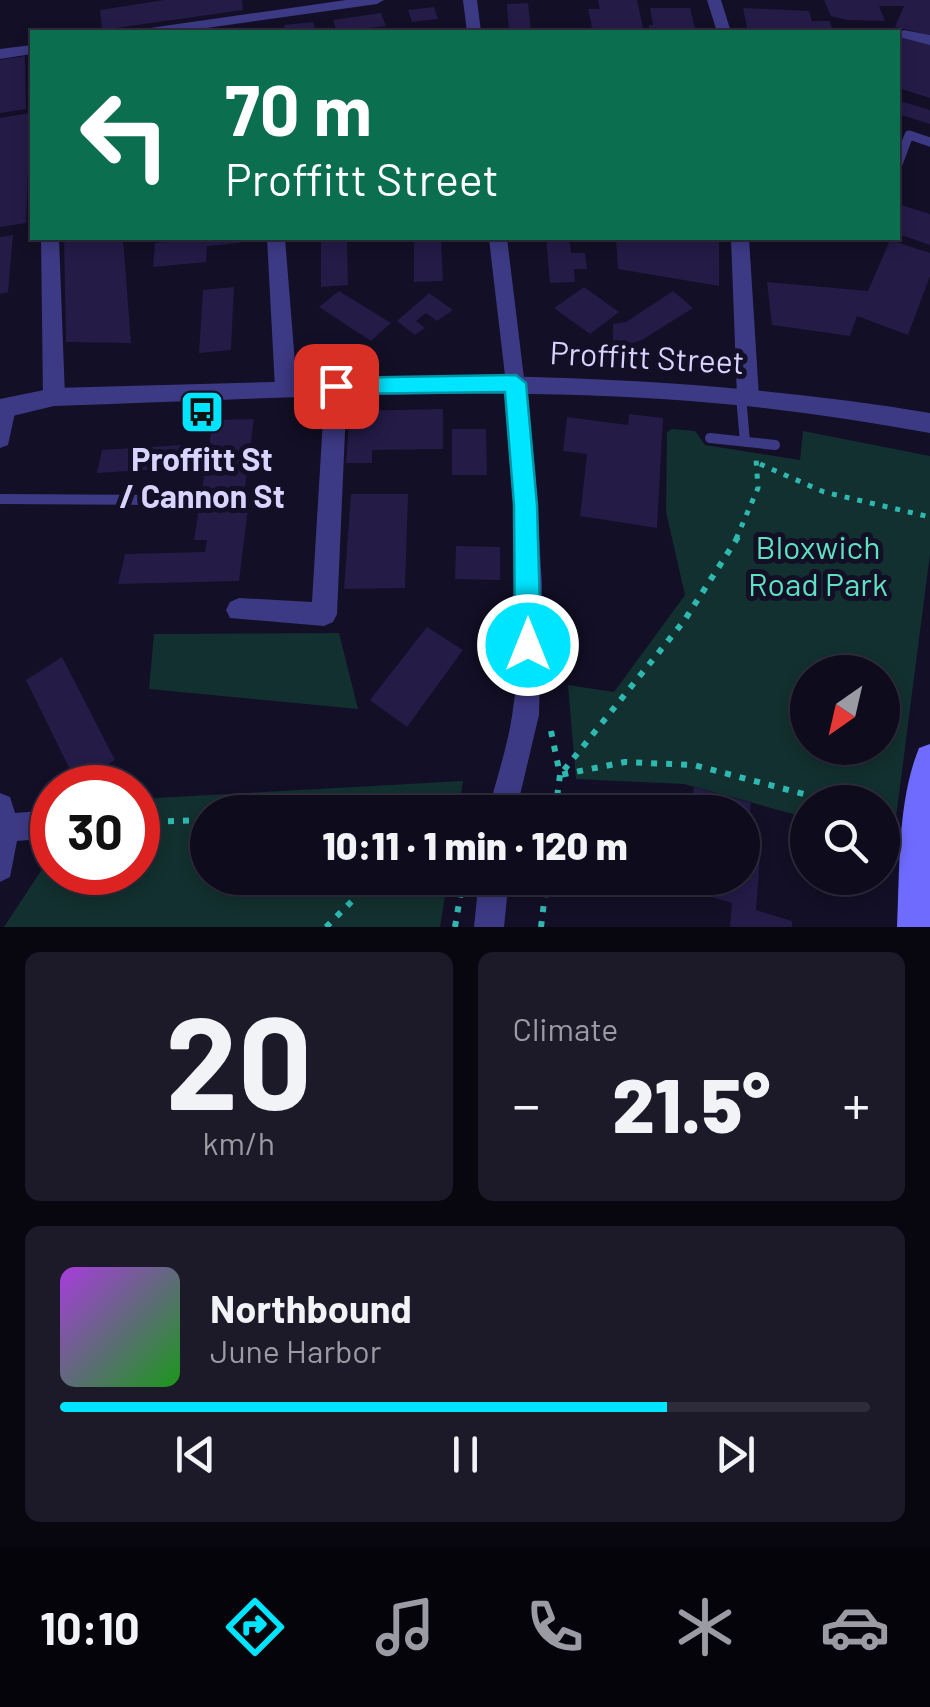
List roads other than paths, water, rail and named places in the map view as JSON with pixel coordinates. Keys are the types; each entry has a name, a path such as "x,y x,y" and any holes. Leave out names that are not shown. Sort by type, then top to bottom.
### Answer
{"main road":[{"path":"914,927 918,827 930,759"}],"street":[{"path":"164,30 378,0"},
{"path":"470,0 474,30"},
{"path":"714,0 723,30"},
{"path":"904,34 930,40"},
{"path":"0,54 30,50"},
{"path":"50,240 54,397"},
{"path":"276,240 286,388"},
{"path":"498,240 526,505 526,705 506,795"},
{"path":"740,240 745,396"},
{"name":"Proffitt Street","path":"2,409 54,397 516,383 745,396 867,410 930,423"},
{"path":"239,610 324,614 336,386"},
{"path":"0,439 2,409"},
{"path":"0,868 2,817 30,821"},
{"path":"489,927 492,895"}],"lane":[{"path":"900,158 908,135 930,142"},
{"path":"745,396 745,442"},
{"path":"710,438 775,445"},
{"path":"0,499 166,500"}],"place":[{"name":"Proffitt St / Cannon St","path":"202,412"}],"park label":[{"name":"Bloxwich Road Park","path":"818,566"}]}
